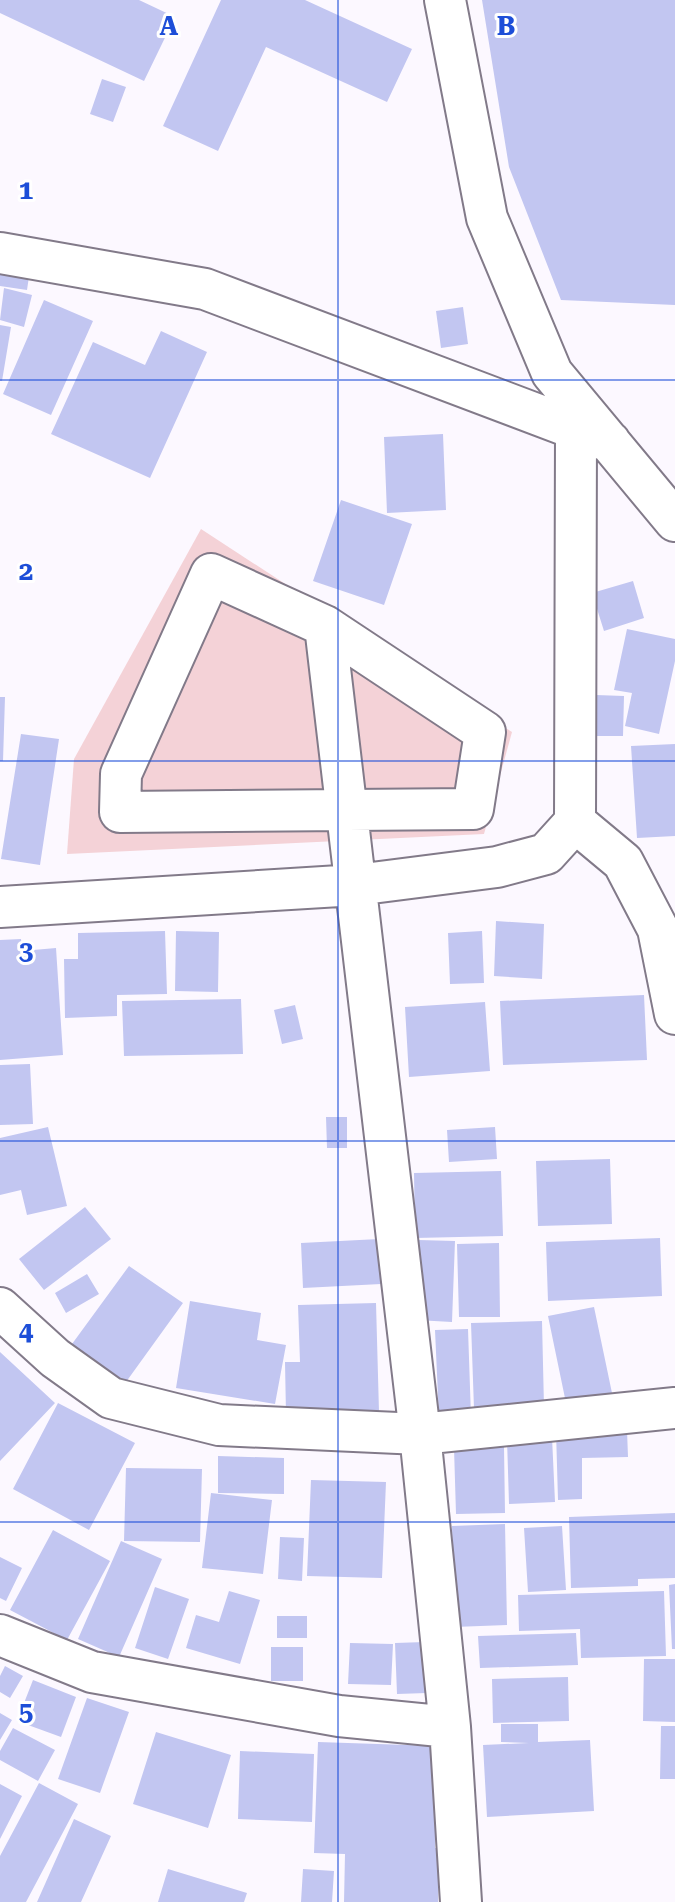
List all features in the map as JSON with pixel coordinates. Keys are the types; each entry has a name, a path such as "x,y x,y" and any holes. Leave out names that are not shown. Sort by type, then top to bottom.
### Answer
{"street":[{"path":"445,0 487,218 552,373 593,436 675,521"},
{"path":"0,253 205,289 593,436"},
{"path":"0,907 356,885 497,867 546,854 575,822 593,436"},
{"path":"211,574 325,626 485,732 473,809 347,809 120,812 121,774 211,574"},
{"path":"325,626 420,1434 450,1727 461,1902"},
{"path":"575,822 623,862 658,929 669,955 675,1014"},
{"path":"0,1308 55,1358 111,1398 219,1425 420,1434 675,1408"},
{"path":"0,1635 92,1672 339,1716 450,1727"}],"shaded area":[{"path":"201,529 512,732 484,834 67,854 74,759"}],"building":[{"path":"0,0 139,0 175,17 144,81 0,13"},
{"path":"221,0 305,0 412,49 387,102 266,47 218,151 163,126"},
{"path":"482,0 675,0 675,305 561,300 509,167"},
{"path":"102,79 126,87 113,122 90,114"},
{"path":"0,258 31,263 27,290 0,286"},
{"path":"4,288 32,295 24,327 0,320"},
{"path":"44,300 93,321 51,415 3,394"},
{"path":"463,307 468,344 441,348 436,311"},
{"path":"0,325 11,327 2,381 0,381"},
{"path":"161,331 207,352 150,478 51,434 93,342 145,365"},
{"path":"443,434 446,510 387,513 384,437"},
{"path":"341,500 412,524 384,605 313,581"},
{"path":"633,581 644,618 604,631 592,593"},
{"path":"627,629 675,639 675,661 659,734 625,726 632,693 614,690"},
{"path":"596,695 624,696 623,736 595,736"},
{"path":"0,697 5,697 3,761 0,761"},
{"path":"21,734 59,739 40,865 1,859"},
{"path":"675,744 675,836 637,838 631,746"},
{"path":"496,921 544,924 542,979 494,976"},
{"path":"165,931 167,994 117,995 117,1016 65,1018 64,959 78,959 78,933"},
{"path":"176,931 219,932 218,992 175,991"},
{"path":"482,931 484,983 450,984 448,933"},
{"path":"21,939 22,951 56,948 63,1055 0,1060 0,940"},
{"path":"644,995 647,1060 503,1065 500,1001"},
{"path":"241,999 243,1054 124,1056 122,1001"},
{"path":"485,1002 490,1071 409,1077 405,1007"},
{"path":"295,1005 303,1039 282,1044 274,1010"},
{"path":"30,1064 33,1124 0,1125 0,1065"},
{"path":"326,1117 347,1117 347,1148 327,1148"},
{"path":"48,1127 67,1206 27,1215 21,1190 0,1195 0,1138"},
{"path":"495,1127 497,1159 449,1162 447,1130"},
{"path":"610,1159 612,1224 538,1226 536,1161"},
{"path":"501,1171 503,1236 415,1238 414,1173"},
{"path":"85,1207 111,1239 44,1290 19,1259"},
{"path":"660,1238 662,1296 548,1301 546,1242"},
{"path":"379,1239 381,1284 303,1288 301,1243"},
{"path":"418,1240 455,1241 452,1322 416,1320"},
{"path":"499,1243 500,1317 459,1317 457,1244"},
{"path":"129,1266 183,1303 126,1382 72,1344"},
{"path":"87,1274 99,1294 66,1313 55,1293"},
{"path":"190,1301 261,1313 257,1340 286,1345 275,1404 176,1388"},
{"path":"376,1303 379,1412 286,1415 285,1362 300,1362 298,1305"},
{"path":"594,1307 612,1393 566,1403 548,1316"},
{"path":"542,1321 544,1407 474,1409 471,1323"},
{"path":"468,1329 471,1417 439,1419 435,1330"},
{"path":"0,1352 55,1403 0,1461"},
{"path":"58,1403 135,1443 89,1530 13,1489"},
{"path":"627,1430 628,1457 582,1458 582,1499 558,1500 556,1431"},
{"path":"552,1437 555,1502 509,1504 507,1439"},
{"path":"504,1447 505,1513 456,1514 454,1448"},
{"path":"218,1456 284,1458 284,1494 218,1493"},
{"path":"126,1468 202,1469 200,1542 124,1541"},
{"path":"311,1480 386,1482 382,1578 307,1576"},
{"path":"211,1493 272,1500 263,1574 202,1568"},
{"path":"675,1513 675,1578 638,1579 638,1586 571,1588 569,1517"},
{"path":"505,1524 507,1625 454,1627 452,1526"},
{"path":"562,1526 566,1590 528,1592 524,1528"},
{"path":"53,1530 110,1561 67,1640 10,1610"},
{"path":"280,1537 304,1538 302,1581 278,1579"},
{"path":"121,1541 162,1559 119,1657 78,1639"},
{"path":"0,1557 22,1568 6,1601 0,1598"},
{"path":"675,1584 675,1649 672,1649 669,1585"},
{"path":"155,1587 189,1599 168,1659 135,1648"},
{"path":"229,1591 260,1600 240,1664 186,1648 196,1615 219,1622"},
{"path":"664,1591 666,1656 581,1658 580,1629 519,1631 518,1595"},
{"path":"277,1616 307,1616 307,1638 277,1638"},
{"path":"576,1633 578,1665 480,1668 478,1636"},
{"path":"425,1642 427,1693 397,1694 395,1643"},
{"path":"350,1643 393,1644 391,1685 348,1684"},
{"path":"271,1647 303,1647 303,1681 271,1681"},
{"path":"644,1659 675,1659 675,1722 643,1721"},
{"path":"5,1666 23,1676 10,1698 0,1692 0,1676"},
{"path":"568,1677 569,1721 493,1723 492,1679"},
{"path":"33,1680 76,1697 61,1737 17,1721"},
{"path":"87,1698 129,1712 100,1793 58,1779"},
{"path":"0,1713 12,1720 0,1740"},
{"path":"501,1724 538,1724 538,1742 590,1740 594,1811 487,1817 483,1745 529,1743 501,1742"},
{"path":"661,1726 675,1726 675,1779 660,1779"},
{"path":"13,1728 55,1750 38,1781 0,1760 0,1751"},
{"path":"156,1732 231,1755 208,1828 133,1804"},
{"path":"318,1742 437,1746 435,1848 440,1848 438,1902 344,1902 345,1854 314,1853"},
{"path":"240,1751 314,1754 312,1822 238,1819"},
{"path":"39,1783 78,1804 26,1902 0,1902 0,1856"},
{"path":"0,1784 22,1796 0,1839"},
{"path":"74,1819 111,1836 81,1902 37,1902"},
{"path":"168,1869 247,1893 244,1902 158,1902"},
{"path":"303,1869 334,1871 332,1902 301,1902"}]}
